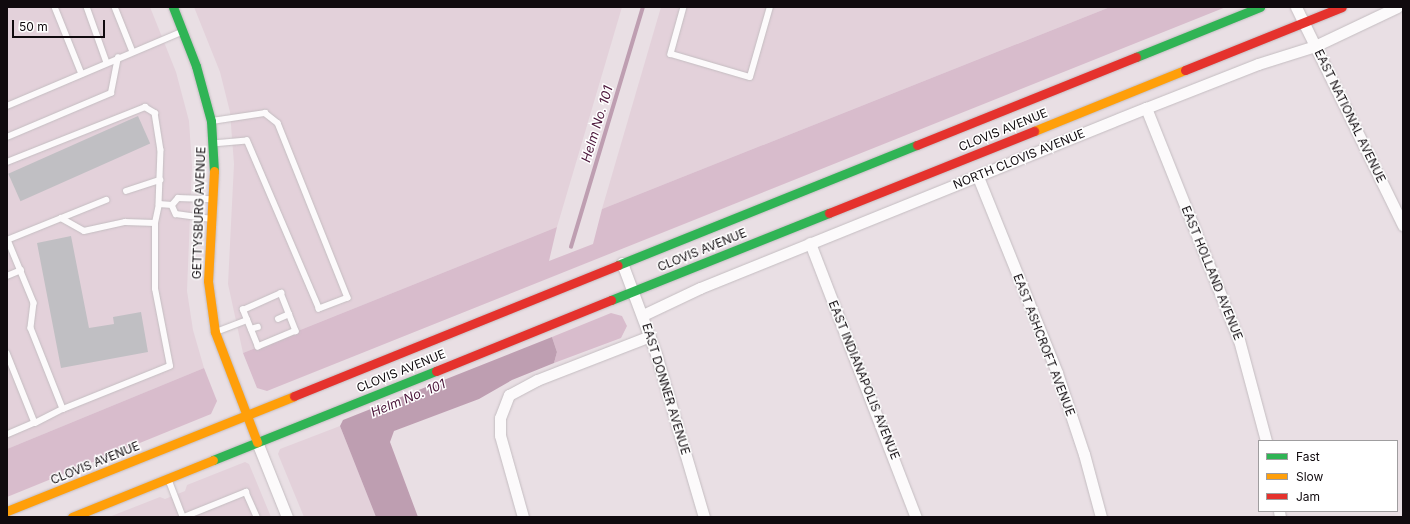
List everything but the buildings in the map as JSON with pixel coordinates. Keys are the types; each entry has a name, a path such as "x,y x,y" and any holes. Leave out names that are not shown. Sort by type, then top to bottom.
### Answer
{"main road":[{"name":"GETTYSBURG AVENUE","path":"173,7 196,66 211,121 213,144 212,199 208,281 215,332 256,442"},
{"name":"CLOVIS AVENUE","path":"7,511 1260,7"},
{"name":"CLOVIS AVENUE","path":"72,517 1342,7"}],"street":[{"name":"EAST NATIONAL AVENUE","path":"1296,7 1403,225"},
{"name":"NORTH CLOVIS AVENUE","path":"643,315 700,288 1146,108 1258,64 1315,46 1397,7"},
{"name":"EAST HOLLAND AVENUE","path":"1146,108 1239,340 1266,440"},
{"name":"EAST ASHCROFT AVENUE","path":"978,177 1057,373 1084,454 1100,517"},
{"name":"EAST INDIANAPOLIS AVENUE","path":"810,243 916,517"},
{"name":"EAST DONNER AVENUE","path":"622,263 650,336 704,517"},
{"path":"523,517 500,435 500,418 509,395 536,380 650,336"},
{"path":"256,442 284,516"}],"lane":[{"path":"56,7 82,74"},
{"path":"87,7 107,63"},
{"path":"115,7 133,52"},
{"path":"684,7 671,54 750,77 770,7"},
{"path":"7,106 118,58 183,32"},
{"path":"7,137 111,93 118,58"},
{"path":"7,162 145,107 155,113 161,150 160,180 155,223 155,289 170,366 63,409 35,423 7,434"},
{"path":"211,121 265,113 278,123 348,298 319,309 247,141 213,144"},
{"path":"126,191 160,180"},
{"path":"172,205 178,198 212,199"},
{"path":"63,409 31,328 34,303 8,240 106,200"},
{"path":"158,204 172,205"},
{"path":"172,205 176,214 211,219"},
{"path":"61,218 84,231 125,222 155,223"},
{"path":"7,276 21,270"},
{"path":"281,294 296,332 258,347 247,320 243,310 281,294"},
{"path":"278,319 289,314"},
{"path":"215,332 247,320"},
{"path":"251,329 258,327"},
{"path":"7,353 35,423"},
{"path":"168,478 184,517 246,492 257,517"}],"shaded area":[{"path":"7,7 150,7 176,72 189,121 192,166 187,291 193,330 204,368 7,449"},
{"path":"194,7 622,7 557,227 243,353 228,284 234,164 230,112 220,72"},
{"path":"661,7 1110,7 602,209"},
{"path":"1110,7 1226,7 267,391 257,388 243,353 557,227 549,261 593,244 602,209"},
{"path":"611,313 622,316 627,326 621,338 554,363 557,352 552,337"},
{"path":"204,368 217,401 211,414 7,497 7,449"},
{"path":"340,426 376,517 304,517 278,454 280,449"},
{"path":"245,462 249,464 271,517 109,517 160,497 165,499 185,491 187,485"}],"water":[{"path":"552,337 557,352 554,363 512,380 479,399 394,431 390,442 418,517 376,517 340,426 343,420"}],"waterway":[{"name":"Helm No. 101","path":"571,247 643,7"}],"traffic: fast":[{"path":"173,7 196,66 211,121 214,171"},
{"path":"1136,57 1260,7"},
{"path":"618,265 917,145"},
{"path":"611,300 829,213"},
{"path":"213,460 436,371"}],"traffic: slow":[{"path":"1034,131 1185,70"},
{"path":"214,171 208,281 215,332 257,442"},
{"path":"7,511 294,396"},
{"path":"72,517 213,460"}],"traffic: jam":[{"path":"1185,70 1342,7"},
{"path":"917,145 1136,57"},
{"path":"829,213 1034,131"},
{"path":"294,396 618,265"},
{"path":"436,371 611,300"}]}
